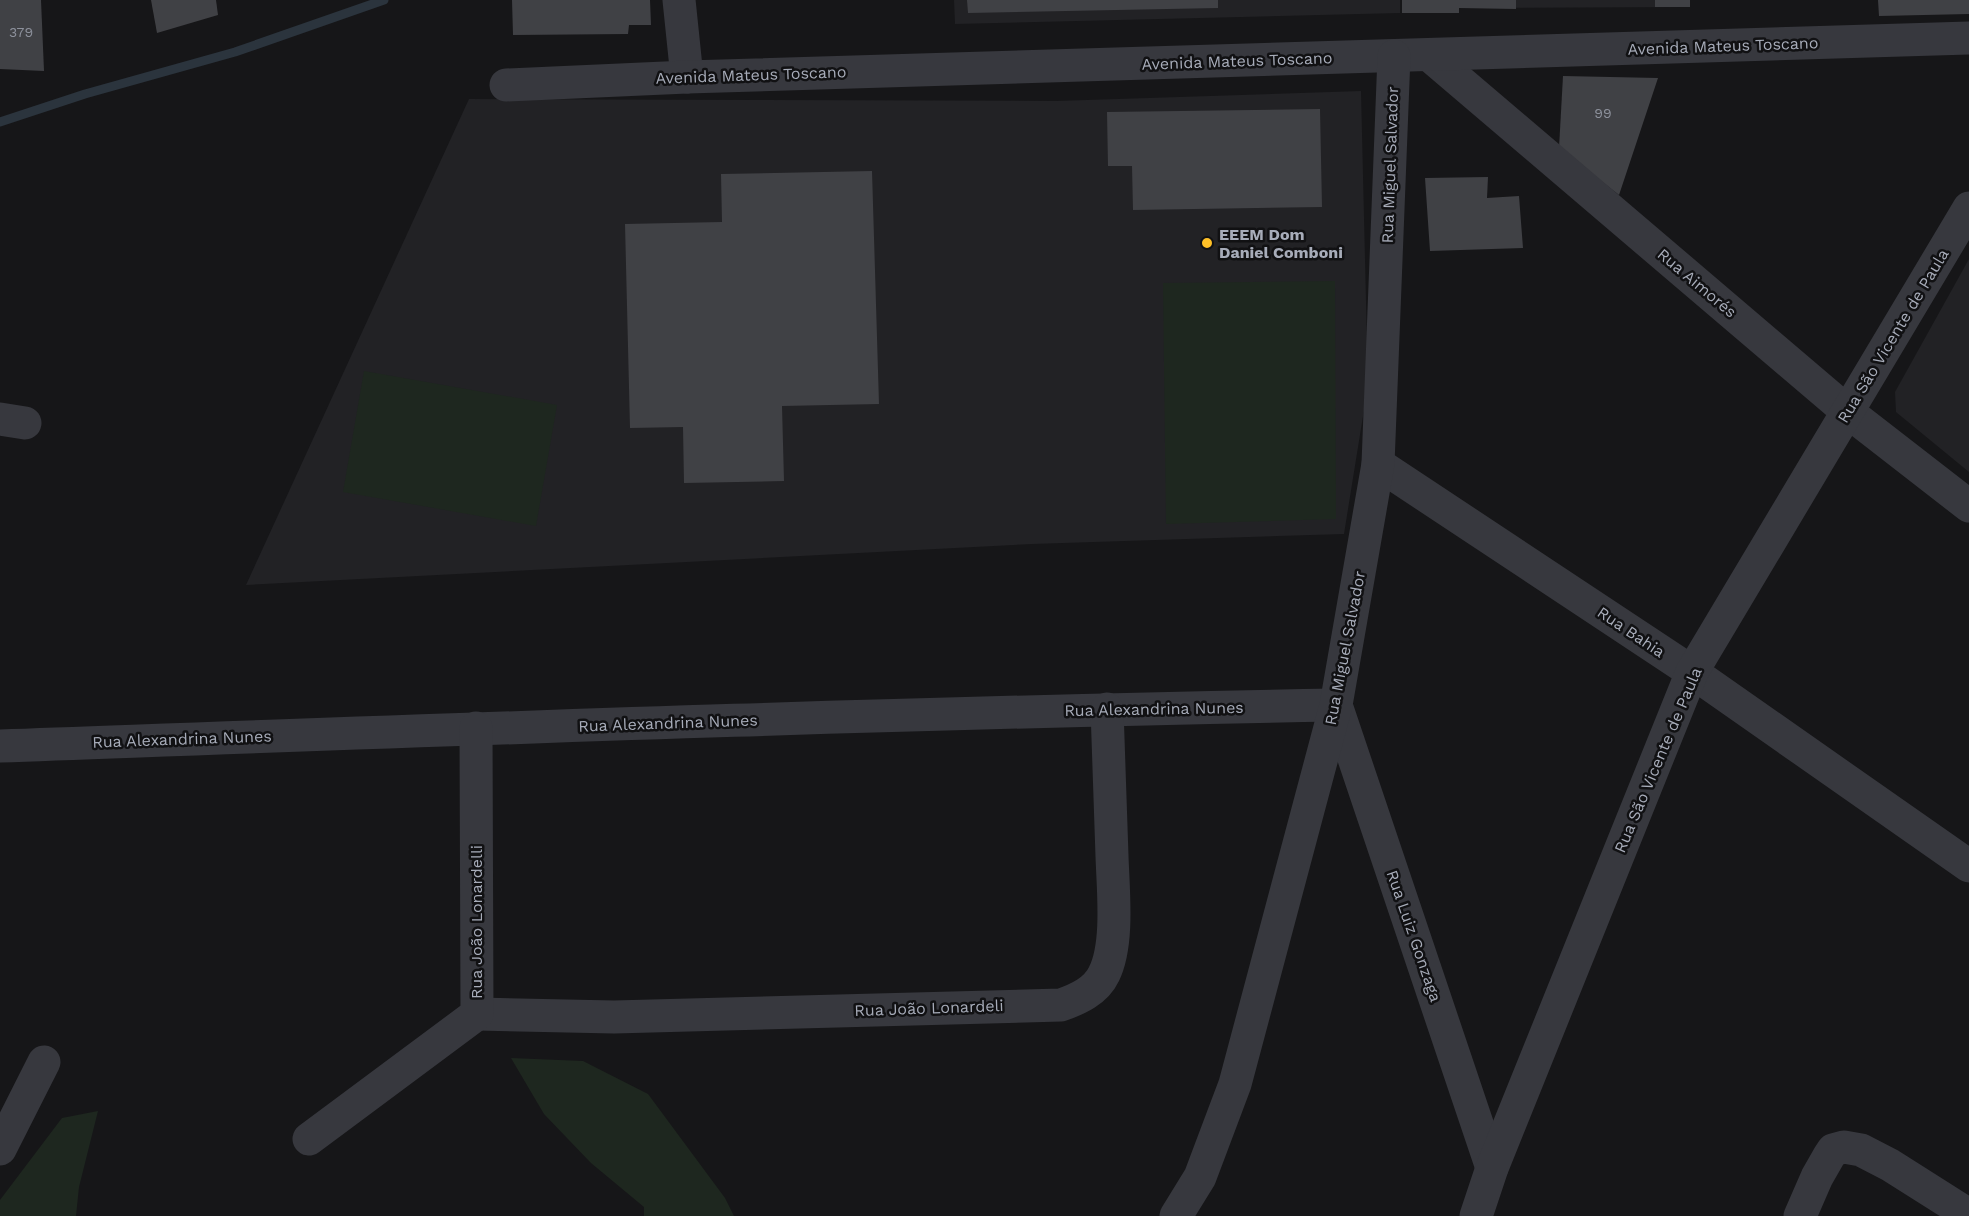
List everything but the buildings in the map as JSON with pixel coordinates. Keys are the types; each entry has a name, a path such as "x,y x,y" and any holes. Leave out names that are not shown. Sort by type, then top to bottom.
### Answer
{"street":[{"path":"679,0 687,76"},
{"name":"Avenida Mateus Toscano","path":"506,85 687,76 1430,56 1969,38"},
{"name":"Rua Miguel Salvador","path":"1176,1216 1200,1177 1235,1084 1336,705 1378,464 1394,56"},
{"name":"Rua Aimorés","path":"1430,56 1848,412 1969,506"},
{"name":"Rua São Vicente de Paula","path":"1476,1216 1492,1168 1692,672 1969,208"},
{"name":"Rua Bahia","path":"1378,464 1692,672 1969,866"},
{"name":"Rua Alexandrina Nunes","path":"0,746 476,728 1107,709 1336,705"},
{"name":"Rua Luiz Gonzaga","path":"1336,705 1492,1168"},
{"name":"Rua João Lonardeli","path":"477,1014 614,1017 1061,1005 1076,1000 1093,988 1104,975 1112,939 1114,915 1107,709"},
{"name":"Rua João Lonardelli","path":"309,1139 477,1014 476,728"},
{"path":"0,1149 44,1062"},
{"path":"1800,1216 1817,1177 1833,1150 1844,1147 1861,1150 1890,1165 1969,1215"}],"shaded area":[{"path":"954,0 1400,0 1400,13 955,24"},
{"path":"1460,0 1690,0 1690,7 1460,8"},
{"path":"1361,91 1368,385 1344,534 1032,544 246,585 469,99 1056,101"},
{"path":"1969,259 1969,472 1896,412 1895,392"},
{"path":"1335,281 1336,519 1166,524 1163,283"},
{"path":"364,371 557,405 536,526 343,492"},
{"path":"511,1058 583,1061 648,1094 725,1198 734,1216 644,1216 644,1207 591,1163 544,1114"},
{"path":"98,1111 79,1187 76,1216 0,1216 0,1200 62,1118"}],"waterway":[{"path":"0,122 85,94 235,52 384,0"}],"place":[{"name":"EEEM Dom Daniel Comboni","path":"1207,243"}]}
